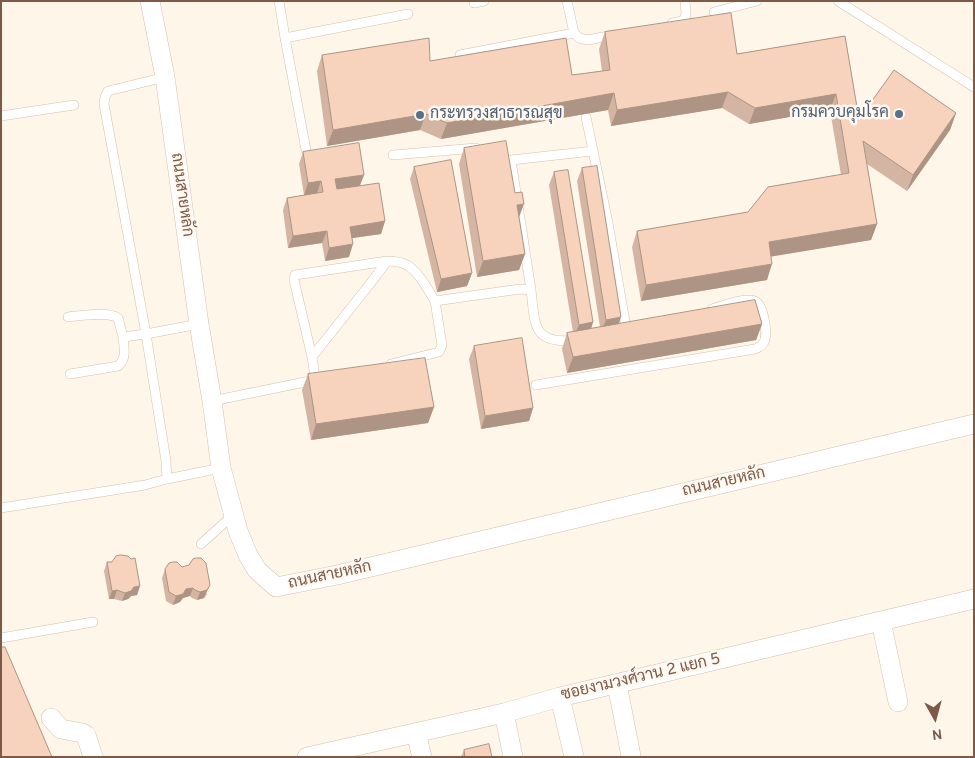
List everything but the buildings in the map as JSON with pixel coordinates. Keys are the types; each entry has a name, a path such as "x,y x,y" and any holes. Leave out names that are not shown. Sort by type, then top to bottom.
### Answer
{"street":[{"name":"ถนนสายหลัก","path":"150,1 165,77 221,468 238,531 248,554 257,570 276,587 337,575 974,424"},
{"name":"ซอยงามวงศ์วาน 2 แยก 5","path":"313,756 504,713 560,697 974,599"},
{"path":"881,621 898,702"},
{"path":"617,684 631,756"},
{"path":"560,697 574,757"},
{"path":"504,713 513,757"},
{"path":"51,718 61,728 82,732 86,735 93,757"},
{"path":"416,733 422,757"}],"lane":[{"path":"280,1 284,38 306,150"},
{"path":"474,3 484,1"},
{"path":"567,1 574,33 579,38 588,40 626,33"},
{"path":"664,25 683,21 686,15 685,1"},
{"path":"714,12 757,1"},
{"path":"838,1 974,88"},
{"path":"284,38 408,14"},
{"path":"460,55 574,33"},
{"path":"165,77 108,91 104,104 146,334 166,460 167,480"},
{"path":"1,116 74,105"},
{"path":"586,117 608,223 627,333"},
{"path":"393,155 487,148"},
{"path":"580,339 552,340 535,325 531,290 507,158 593,151"},
{"path":"312,358 387,261"},
{"path":"212,401 319,379 314,370 294,280 295,274 387,261 407,265 415,272 436,301 442,345 440,352 384,365"},
{"path":"436,301 512,290 531,290"},
{"path":"536,385 755,349 762,346 766,340 761,308 753,300 739,301 702,312"},
{"path":"68,317 116,316 123,337 124,358 118,366 70,374"},
{"path":"123,337 199,324"},
{"path":"1,508 167,480 221,468"},
{"path":"202,544 234,515"},
{"path":"1,638 93,622"}],"place":[{"name":"กรมควบคุมโรค","path":"899,114"},
{"name":"กระทรวงสาธารณสุข","path":"420,115"}]}
